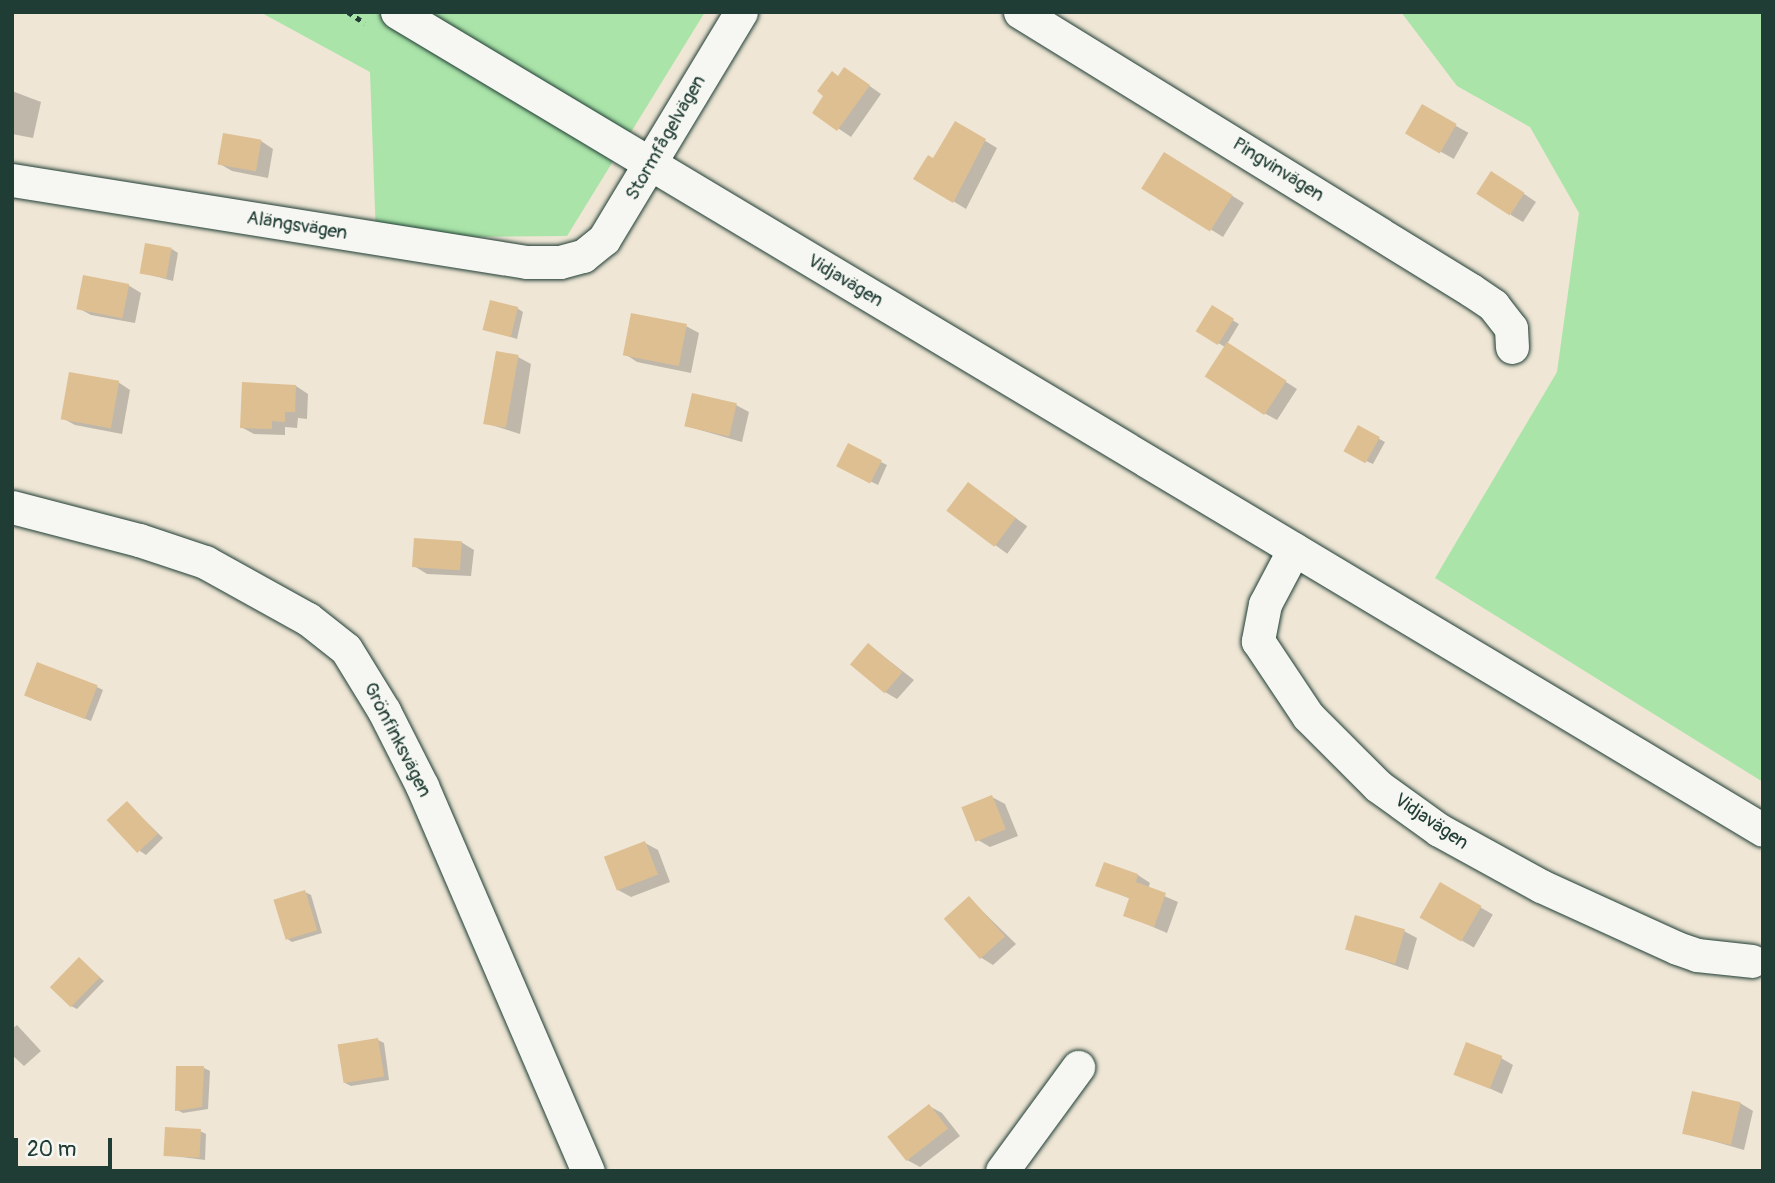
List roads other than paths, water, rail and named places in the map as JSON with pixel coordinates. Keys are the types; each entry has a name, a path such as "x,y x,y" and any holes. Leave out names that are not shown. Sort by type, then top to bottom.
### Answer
{"street":[{"name":"Vidjavägen","path":"397,12 1763,830"},
{"name":"Stormfågelvägen","path":"583,256 604,239 622,215 648,164 741,12"},
{"name":"Pingvinvägen","path":"1020,12 1471,290 1493,305 1511,328 1512,347"},
{"name":"Alängsvägen","path":"12,180 527,262 560,262 583,256"},
{"name":"Grönfinksvägen","path":"12,507 139,540 205,562 309,619 346,649 384,711 422,786 588,1171"},
{"name":"Vidjavägen","path":"1294,549 1265,604 1258,641 1308,716 1378,786 1439,830 1541,886 1677,948 1697,955 1752,961"},
{"path":"1002,1171 1078,1067"}]}
